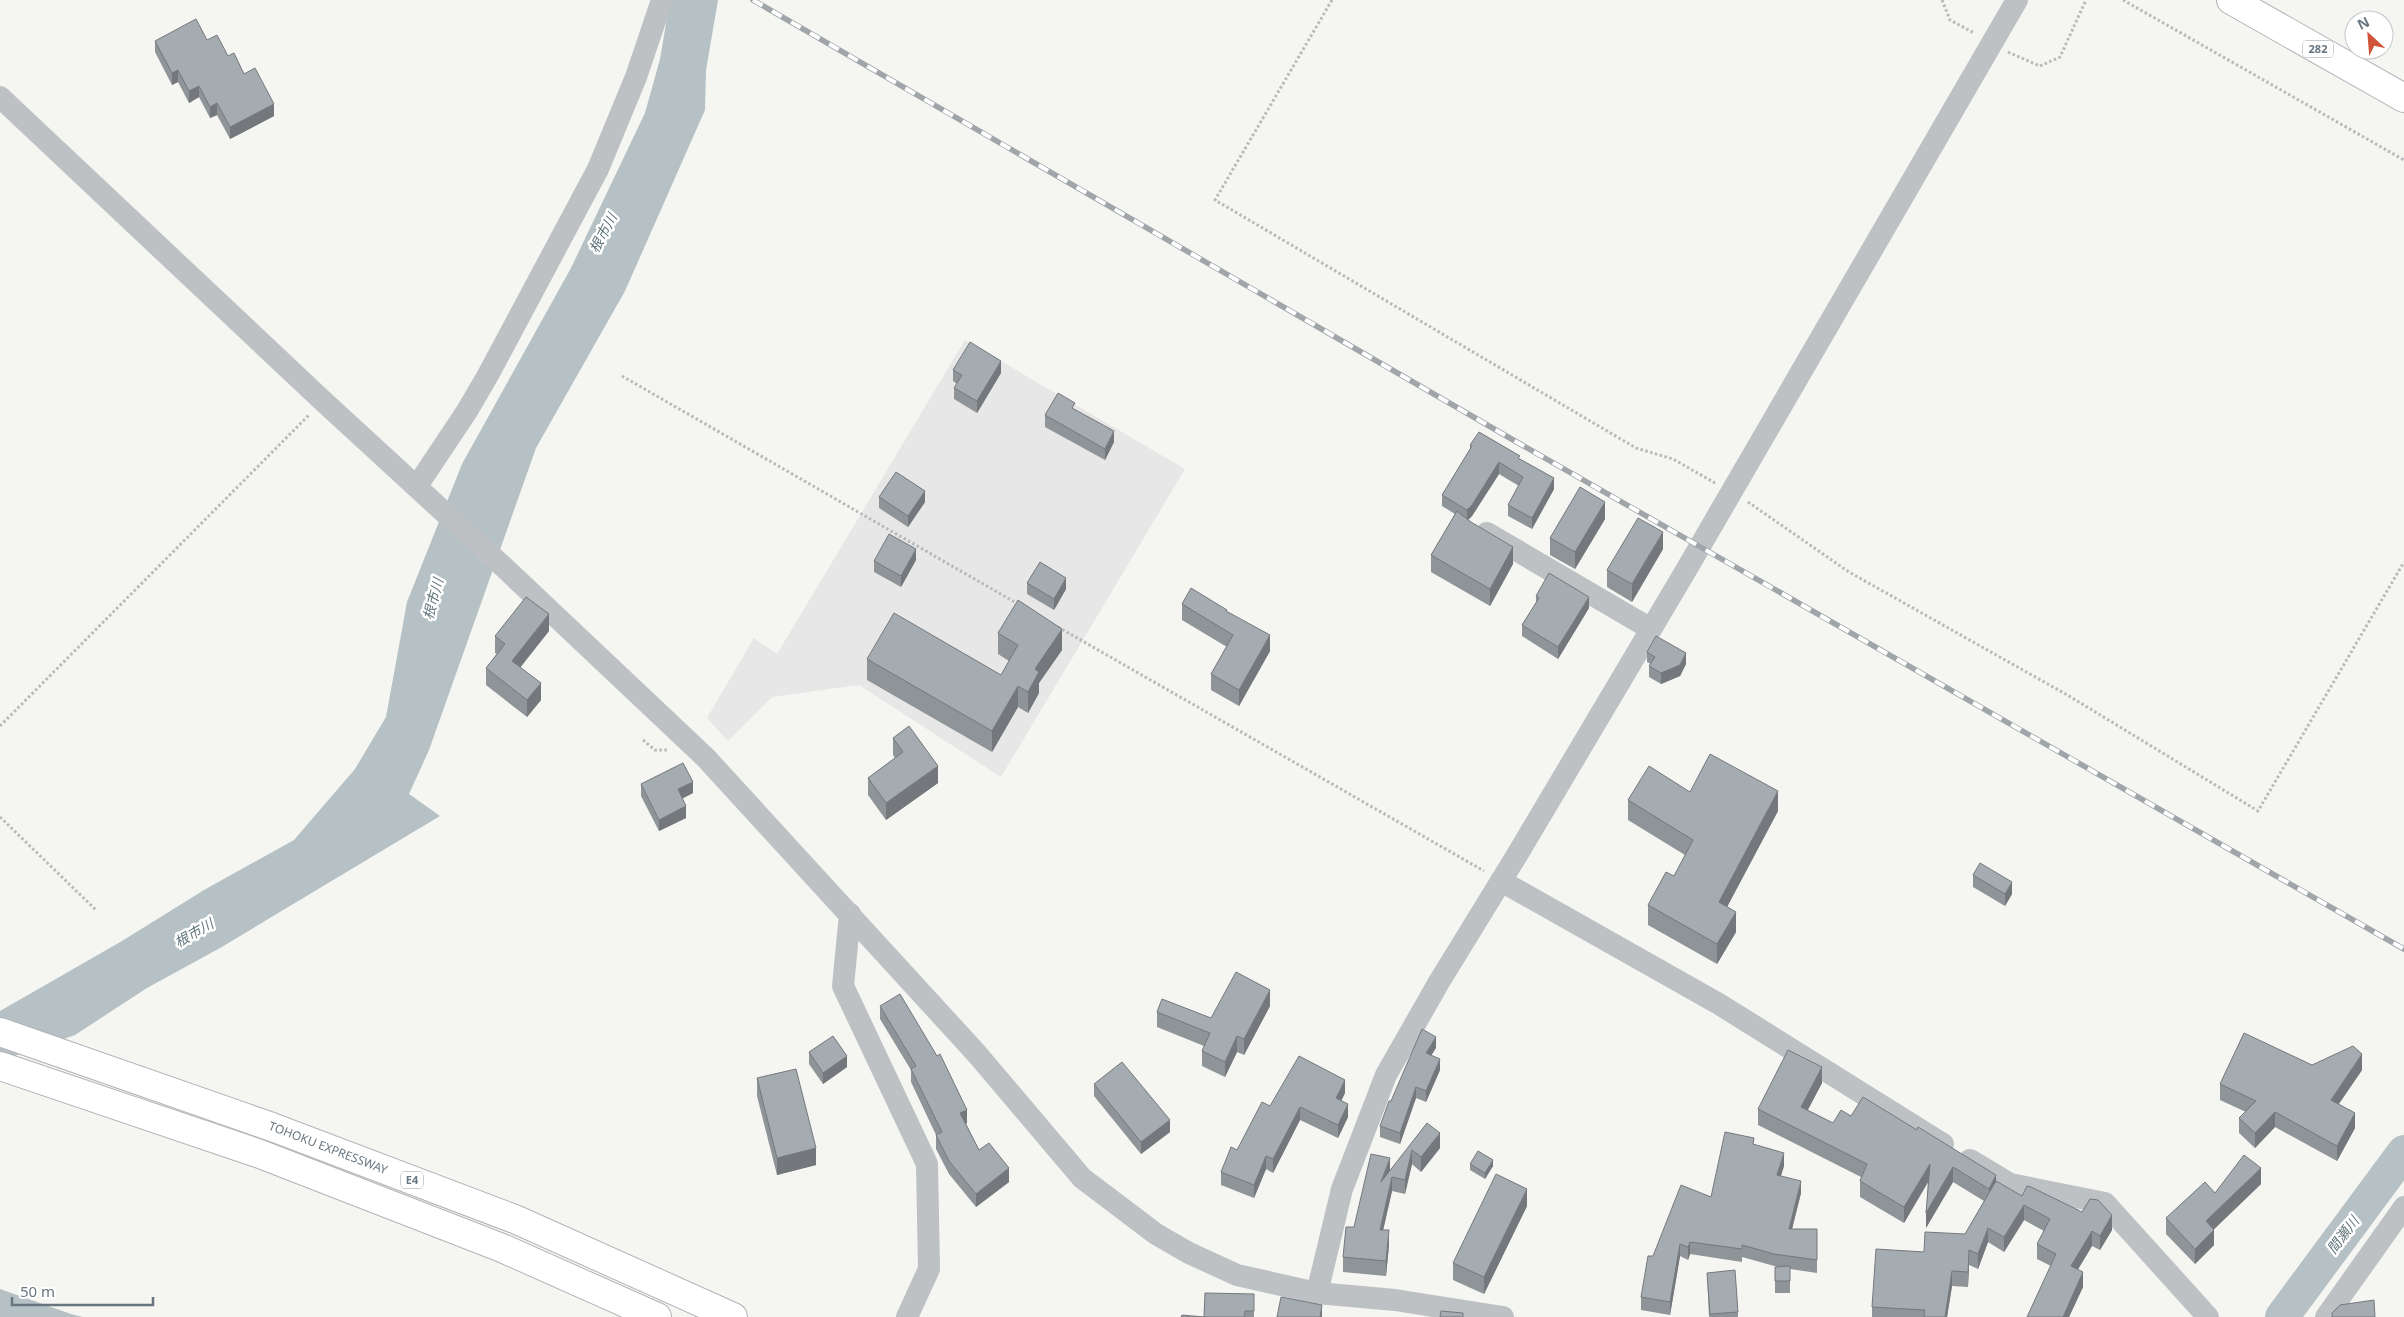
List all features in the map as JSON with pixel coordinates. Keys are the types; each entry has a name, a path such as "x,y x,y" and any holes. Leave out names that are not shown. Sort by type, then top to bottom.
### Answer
{"highway":[{"name":"282","path":"2231,0 2404,98"},
{"name":"TOHOKU EXPRESSWAY","path":"0,1032 272,1127 517,1220 733,1317"},
{"path":"0,1066 52,1082 313,1175 502,1248 657,1317"}],"street":[{"path":"424,492 598,168 636,78 662,0"},
{"path":"1317,1293 1342,1189 1386,1075 1439,982 1502,881 1732,493 2017,0"},
{"path":"0,97 706,758 977,1054 1082,1178 1156,1234 1189,1254 1237,1275 1317,1293 1395,1300 1503,1317"},
{"path":"1478,528 1651,629"},
{"path":"1502,881 1719,1004 2010,1184 2105,1203 2208,1317"},
{"path":"850,914 843,986 927,1164 929,1269 907,1317"},
{"path":"2326,1317 2404,1207"}],"path":[{"path":"1332,0 1215,200 1636,448 1673,459 1756,507 1849,572 2068,696 2258,811 2404,562"},
{"path":"1942,0 1950,20 2024,60 2040,66 2060,56 2086,0"},
{"path":"2123,0 2404,160"},
{"path":"622,376 1026,609"},
{"path":"0,726 323,401"},
{"path":"1052,624 1502,881"},
{"path":"0,817 96,910"}],"shaded area":[{"path":"965,340 1185,469 1001,777 859,685 772,697 728,741 707,718 754,638 777,654"}],"water":[{"name":"根市川","path":"670,0 718,0 706,70 705,110 625,291 536,448 429,750 409,794 440,816 220,948 147,988 75,1035 0,1061 0,1011 122,941 204,890 294,840 355,769 386,717 407,602 462,464 571,268 645,113 660,59"},
{"path":"0,1289 71,1314 83,1317 0,1317"}],"building":[{"path":"196,19 207,40 217,35 228,56 234,53 244,74 255,68 274,104 230,127 217,103 210,107 199,86 189,91 178,70 172,73 155,41"},
{"path":"970,342 1001,361 977,401 954,388 962,375 953,370"},
{"path":"1058,393 1075,403 1072,408 1114,431 1105,449 1045,415"},
{"path":"1479,432 1520,456 1518,458 1554,478 1532,518 1508,505 1523,477 1499,462 1467,510 1442,495"},
{"path":"896,472 925,491 908,516 879,497"},
{"path":"1580,487 1605,502 1575,552 1550,538"},
{"path":"1457,511 1471,522 1513,547 1490,589 1431,555"},
{"path":"1638,518 1663,532 1632,584 1607,570"},
{"path":"889,534 916,549 901,576 874,561"},
{"path":"1040,562 1066,578 1054,599 1027,583"},
{"path":"1549,573 1589,597 1558,647 1522,625 1539,598 1536,596"},
{"path":"1191,588 1226,611 1270,635 1239,690 1211,674 1233,635 1182,604"},
{"path":"526,597 549,614 512,661 541,683 527,700 486,668 505,644 495,636"},
{"path":"1018,600 1062,629 1035,669 1039,672 1028,692 1018,686 992,731 867,659 894,613 1001,675 1018,645 998,633"},
{"path":"1656,636 1686,653 1680,665 1661,673 1649,666 1655,657 1647,652"},
{"path":"909,726 938,766 886,803 868,778 903,752 893,738"},
{"path":"1710,754 1778,791 1719,902 1736,912 1717,944 1648,905 1666,872 1674,876 1693,840 1628,800 1649,766 1690,792"},
{"path":"683,763 693,782 678,789 686,806 659,820 641,784"},
{"path":"1980,863 2012,882 2005,894 1973,875"},
{"path":"1236,972 1270,990 1244,1039 1237,1036 1225,1062 1202,1051 1210,1033 1157,1012 1162,999 1211,1018"},
{"path":"900,994 937,1056 940,1054 967,1110 960,1113 979,1150 989,1143 1009,1168 976,1194 949,1161 936,1135 942,1132 911,1069 916,1066 880,1006"},
{"path":"1422,1029 1436,1037 1426,1053 1440,1059 1426,1091 1416,1087 1400,1133 1380,1126 1389,1101 1391,1101"},
{"path":"2244,1033 2312,1065 2353,1046 2362,1054 2331,1100 2355,1113 2337,1146 2275,1112 2255,1133 2239,1118 2256,1101 2220,1084"},
{"path":"833,1036 847,1056 823,1073 809,1052"},
{"path":"1788,1050 1822,1067 1801,1107 1833,1123 1841,1110 1851,1116 1863,1097 1917,1130 1918,1127 1996,1175 1989,1189 1953,1167 1926,1213 1930,1164 1904,1207 1860,1181 1867,1164 1758,1109"},
{"path":"1299,1056 1345,1080 1336,1098 1348,1104 1338,1125 1300,1107 1273,1159 1266,1156 1254,1185 1221,1172 1231,1147 1237,1150 1262,1102 1270,1106"},
{"path":"1122,1062 1170,1120 1141,1142 1094,1084"},
{"path":"796,1069 816,1148 777,1158 757,1078"},
{"path":"1427,1123 1440,1133 1421,1157 1412,1150 1405,1180 1392,1177 1380,1230 1389,1230 1386,1261 1343,1257 1346,1227 1354,1227 1371,1154 1390,1158 1381,1182"},
{"path":"1725,1132 1754,1138 1753,1144 1784,1153 1777,1175 1801,1181 1789,1229 1817,1229 1817,1260 1774,1254 1742,1245 1742,1249 1690,1242 1688,1247 1680,1244 1670,1302 1641,1297 1648,1256 1653,1256 1681,1185 1711,1197"},
{"path":"1478,1151 1493,1160 1485,1173 1470,1164"},
{"path":"2244,1155 2261,1168 2206,1221 2214,1230 2195,1249 2166,1218 2205,1182 2215,1193"},
{"path":"1496,1174 1527,1189 1484,1277 1453,1263"},
{"path":"1996,1181 2022,1196 2027,1186 2031,1187 2082,1212 2090,1199 2098,1200 2112,1215 2100,1236 2092,1231 2071,1266 2083,1272 2063,1317 2027,1317 2056,1254 2037,1244 2050,1219 2024,1205 2004,1237 1988,1228 1978,1254 1969,1250 1968,1272 1952,1271 1945,1317 1924,1317 1925,1310 1872,1307 1876,1249 1924,1252 1925,1232 1965,1234"},
{"path":"1790,1266 1790,1281 1775,1281 1775,1267"},
{"path":"1735,1270 1738,1312 1710,1314 1707,1273"},
{"path":"1205,1293 1254,1294 1254,1311 1245,1311 1244,1317 1204,1317"},
{"path":"1281,1297 1322,1305 1320,1317 1277,1317"},
{"path":"2374,1300 2375,1317 2332,1317 2332,1313 2340,1305"},
{"path":"1441,1311 1463,1313 1463,1317 1440,1317"},
{"path":"1182,1315 1204,1317 1181,1317"}],"waterway":[{"name":"間瀬川","path":"2282,1317 2404,1152"}],"railway":[{"path":"753,0 1515,441 2404,949"}]}
